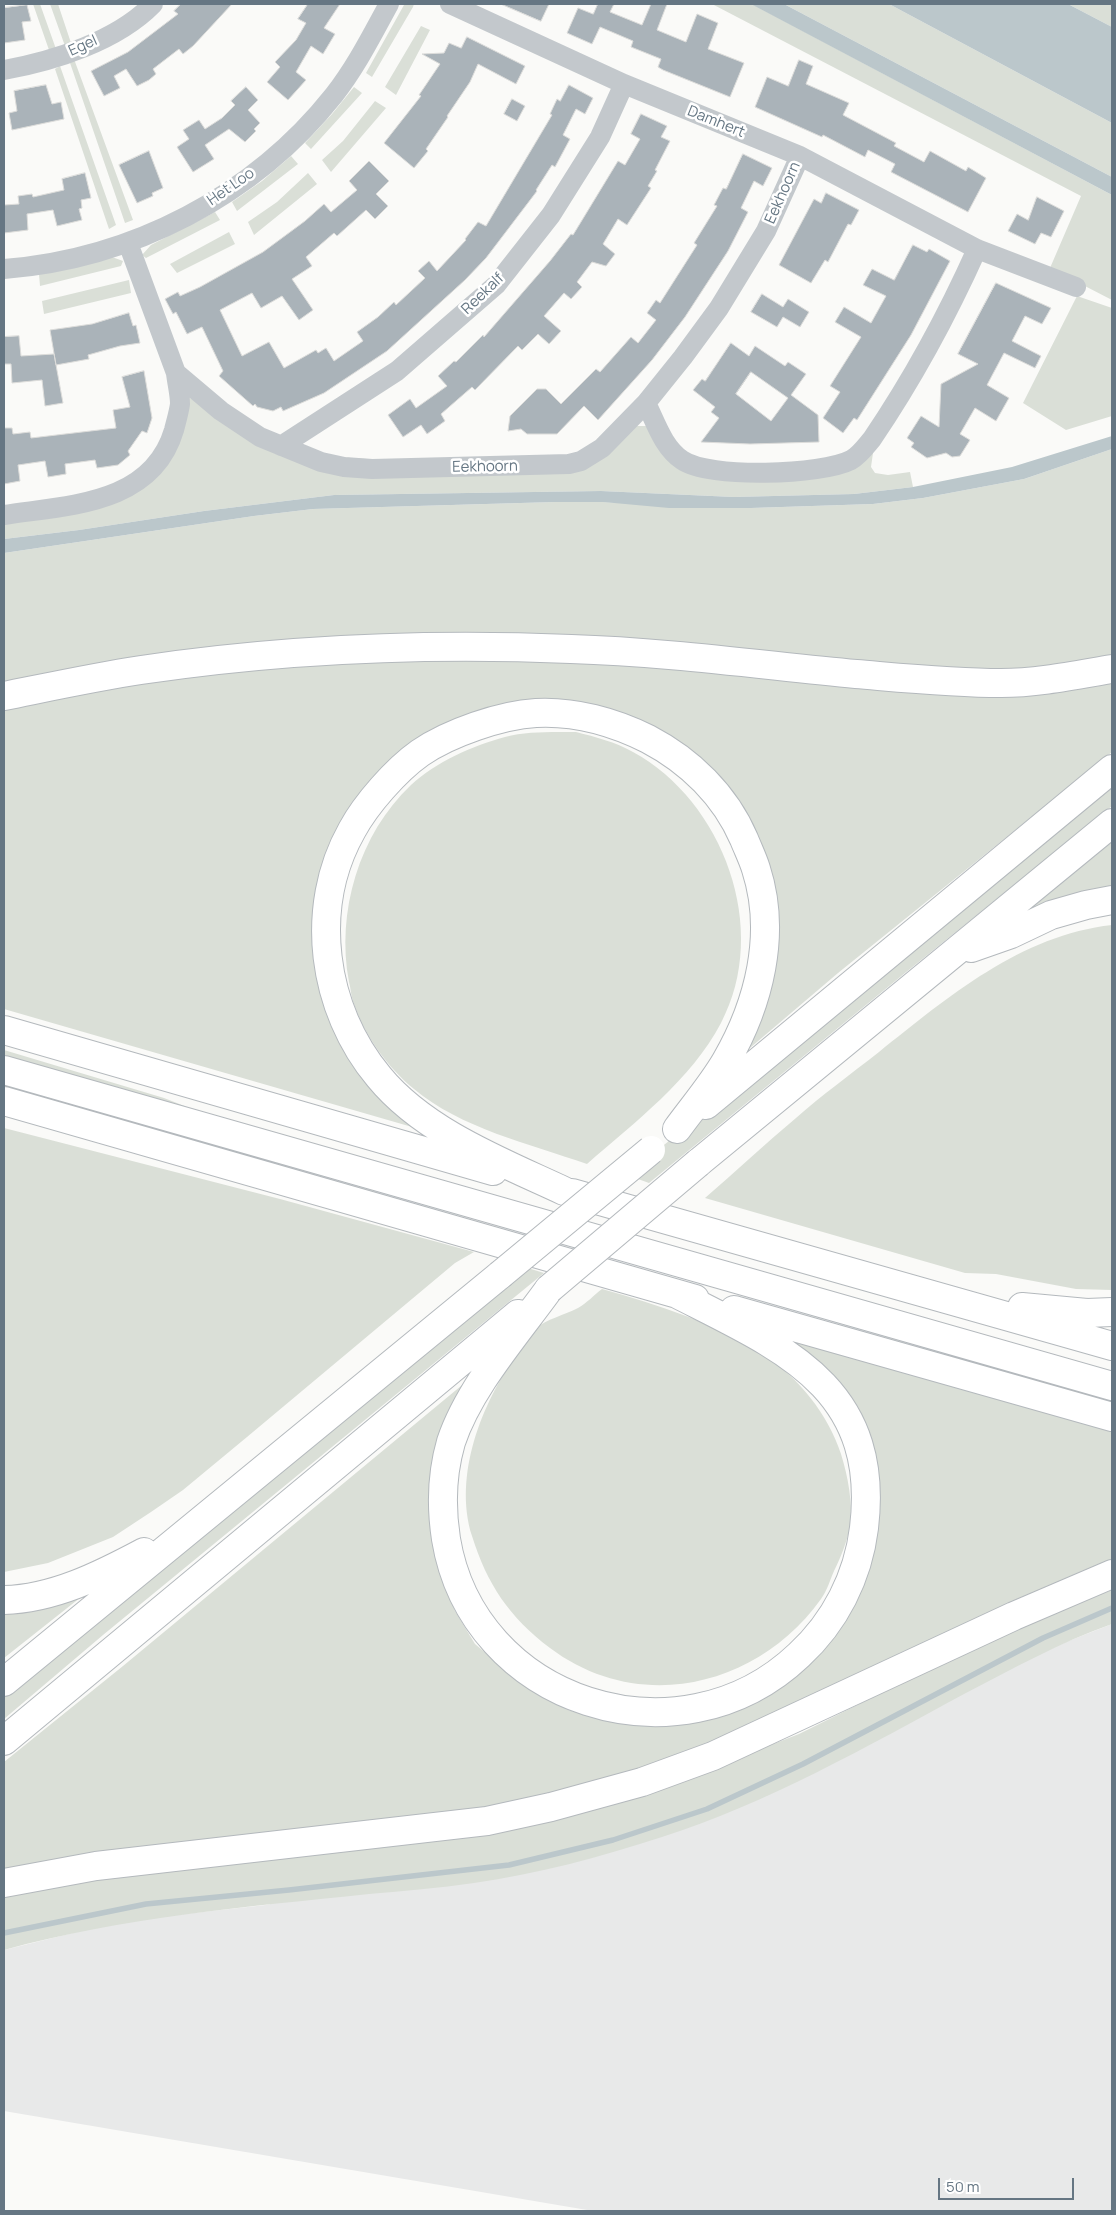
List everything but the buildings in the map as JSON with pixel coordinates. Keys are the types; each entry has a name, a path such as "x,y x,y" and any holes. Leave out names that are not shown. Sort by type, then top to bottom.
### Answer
{"highway":[{"path":"4,696 140,670 247,657 315,651 432,647 610,651 922,680 1004,683 1064,677 1112,668"},
{"path":"564,1191 475,1149 405,1103 378,1077 352,1037 336,1003 328,972 327,932 328,898 339,861 352,830 375,797 420,753 455,735 494,721 534,713 569,715 602,721 631,731 660,746 691,768 717,793 739,827 757,870 764,909 764,949 758,989 745,1025 724,1064 676,1129"},
{"path":"4,1682 1112,769"},
{"path":"4,1741 698,1163 1112,823"},
{"path":"951,956 1010,934 1051,915 1112,900"},
{"path":"4,1030 1112,1346"},
{"path":"4,1070 1112,1386"},
{"path":"4,1101 677,1294 1112,1416"},
{"path":"4,1116 104,1129"},
{"path":"548,1289 467,1404 451,1444 444,1479 442,1517 450,1560 462,1594 495,1642 515,1661 541,1681 591,1702 629,1712 669,1713 713,1706 751,1691 783,1671 813,1643 836,1613 852,1578 862,1543 866,1507 866,1474 854,1432 840,1406 826,1387 794,1358 757,1335 677,1294"},
{"path":"956,1301 1087,1313 1112,1312"},
{"path":"4,1600 56,1591 99,1575 202,1519"},
{"path":"4,1883 96,1866 487,1821 578,1800 642,1782 713,1756 1031,1608 1112,1574"}],"street":[{"name":"Egel","path":"4,70 36,64 84,48 140,17 153,4"},
{"name":"Het Loo","path":"4,269 60,261 128,243 170,226 221,197 306,127 353,68 389,4"},
{"name":"Damhert","path":"450,4 624,84 800,156 977,249 1076,287"},
{"name":"Reekalf","path":"281,446 397,371 496,285 551,215 600,137 624,84"},
{"name":"Eekhoorn","path":"176,373 240,425 281,446 321,462 344,467 372,469 569,464 581,461 602,448 646,403 713,315 766,231 800,156"},
{"path":"4,515 108,497 128,488 149,473 170,441 180,405 176,373 128,243"},
{"path":"646,403 670,450 683,461 698,468 732,472 809,470 828,468 852,460 864,450 929,348 955,300 977,249"}],"shaded area":[{"path":"33,4 40,4 56,49 49,50"},
{"path":"50,4 58,4 71,43 65,46"},
{"path":"414,4 372,77 366,73 404,5"},
{"path":"712,4 752,4 1112,195 1112,300 1050,268 1081,196"},
{"path":"751,4 784,4 1112,177 1112,195"},
{"path":"784,4 889,4 1112,123 1112,177"},
{"path":"889,4 1068,4 1112,27 1112,123"},
{"path":"1068,4 1112,4 1112,27"},
{"path":"421,26 430,30 396,95 385,87"},
{"path":"74,59 133,220 125,223 69,60"},
{"path":"60,66 116,225 109,229 55,69"},
{"path":"354,87 362,93 311,149 305,143"},
{"path":"375,101 386,108 331,172 322,160 343,141"},
{"path":"291,156 298,164 237,211 232,202 262,181"},
{"path":"308,173 317,184 254,235 248,222 277,202"},
{"path":"215,212 220,220 146,258 142,255 151,245"},
{"path":"229,232 235,244 177,273 170,264"},
{"path":"112,257 123,261 121,266 40,286 39,274"},
{"path":"129,280 131,293 44,314 42,301"},
{"path":"1077,296 1112,308 1112,416 1066,430 1023,403"},
{"path":"187,396 278,453 565,472 635,426 648,426 707,476 873,453 871,467 875,473 888,475 910,472 913,487 854,494 734,497 601,491 334,495 4,539 4,521 140,489"},
{"path":"1112,436 1112,449 1024,479 923,498 873,504 751,508 669,508 603,502 555,502 313,509 4,553 4,539 334,495 601,491 734,497 854,494 913,487 1012,467"},
{"path":"1112,449 1112,656 1093,661 1054,667 956,671 375,635 264,641 112,661 4,683 4,553 313,509 555,502 751,508 873,504 923,498 1024,479"},
{"path":"531,659 758,674 1003,695 1100,686 1112,682 1112,752 838,973 737,1059 772,969 722,789 564,704 385,771 315,963 419,1129 4,1009 4,703 273,661"},
{"path":"540,732 576,732 598,738 633,752 665,774 692,802 714,834 730,871 739,909 741,948 735,986 721,1023 709,1044 678,1082 661,1099 587,1164 474,1125 432,1103 404,1081 378,1051 364,1028 352,999 346,955 349,902 365,850 393,805 411,785 443,762 467,750 505,737"},
{"path":"1112,781 1112,806 649,1183 627,1175"},
{"path":"1112,842 1112,887 1092,889 1023,915"},
{"path":"1112,925 1112,1290 1076,1289 996,1274 965,1273 705,1198 816,1101 959,990 1016,955 1047,941 1079,931"},
{"path":"4,1050 164,1098 187,1107 4,1058"},
{"path":"4,1128 280,1199 474,1252 455,1263 183,1490 151,1512 113,1537 48,1563 4,1572"},
{"path":"518,1265 544,1273 103,1635 4,1719 4,1687"},
{"path":"602,1289 665,1308 706,1324 746,1344 777,1364 811,1398 820,1411 835,1439 846,1472 850,1499 850,1526 841,1555 821,1599 795,1629 765,1653 731,1671 695,1682 658,1685 621,1681 585,1669 550,1648 511,1612 501,1598 492,1584 472,1536 467,1513 466,1489 469,1465 474,1440 482,1417 504,1373 535,1329 550,1320 578,1308"},
{"path":"785,1338 1112,1430 1112,1560 735,1736 564,1798 4,1872 4,1762 473,1376 434,1536 446,1589 455,1611 475,1644 519,1681 568,1710 622,1723 666,1724 705,1718 813,1655 875,1492"},
{"path":"95,1586 4,1658 4,1607"},
{"path":"1112,1590 1112,1624 1037,1656 816,1773 778,1791 701,1824 662,1837 569,1864 498,1879 435,1888 185,1914 94,1929 4,1950 4,1894 652,1791 799,1734 1035,1619"},
{"path":"1112,1624 1112,2211 593,2211 4,2111 4,1950 93,1928 175,1915 266,1905 796,1781 1023,1662 1066,1642"}],"waterway":[{"path":"4,1933 146,1904 509,1865 613,1840 707,1809 803,1764 1043,1638 1112,1608"}]}
